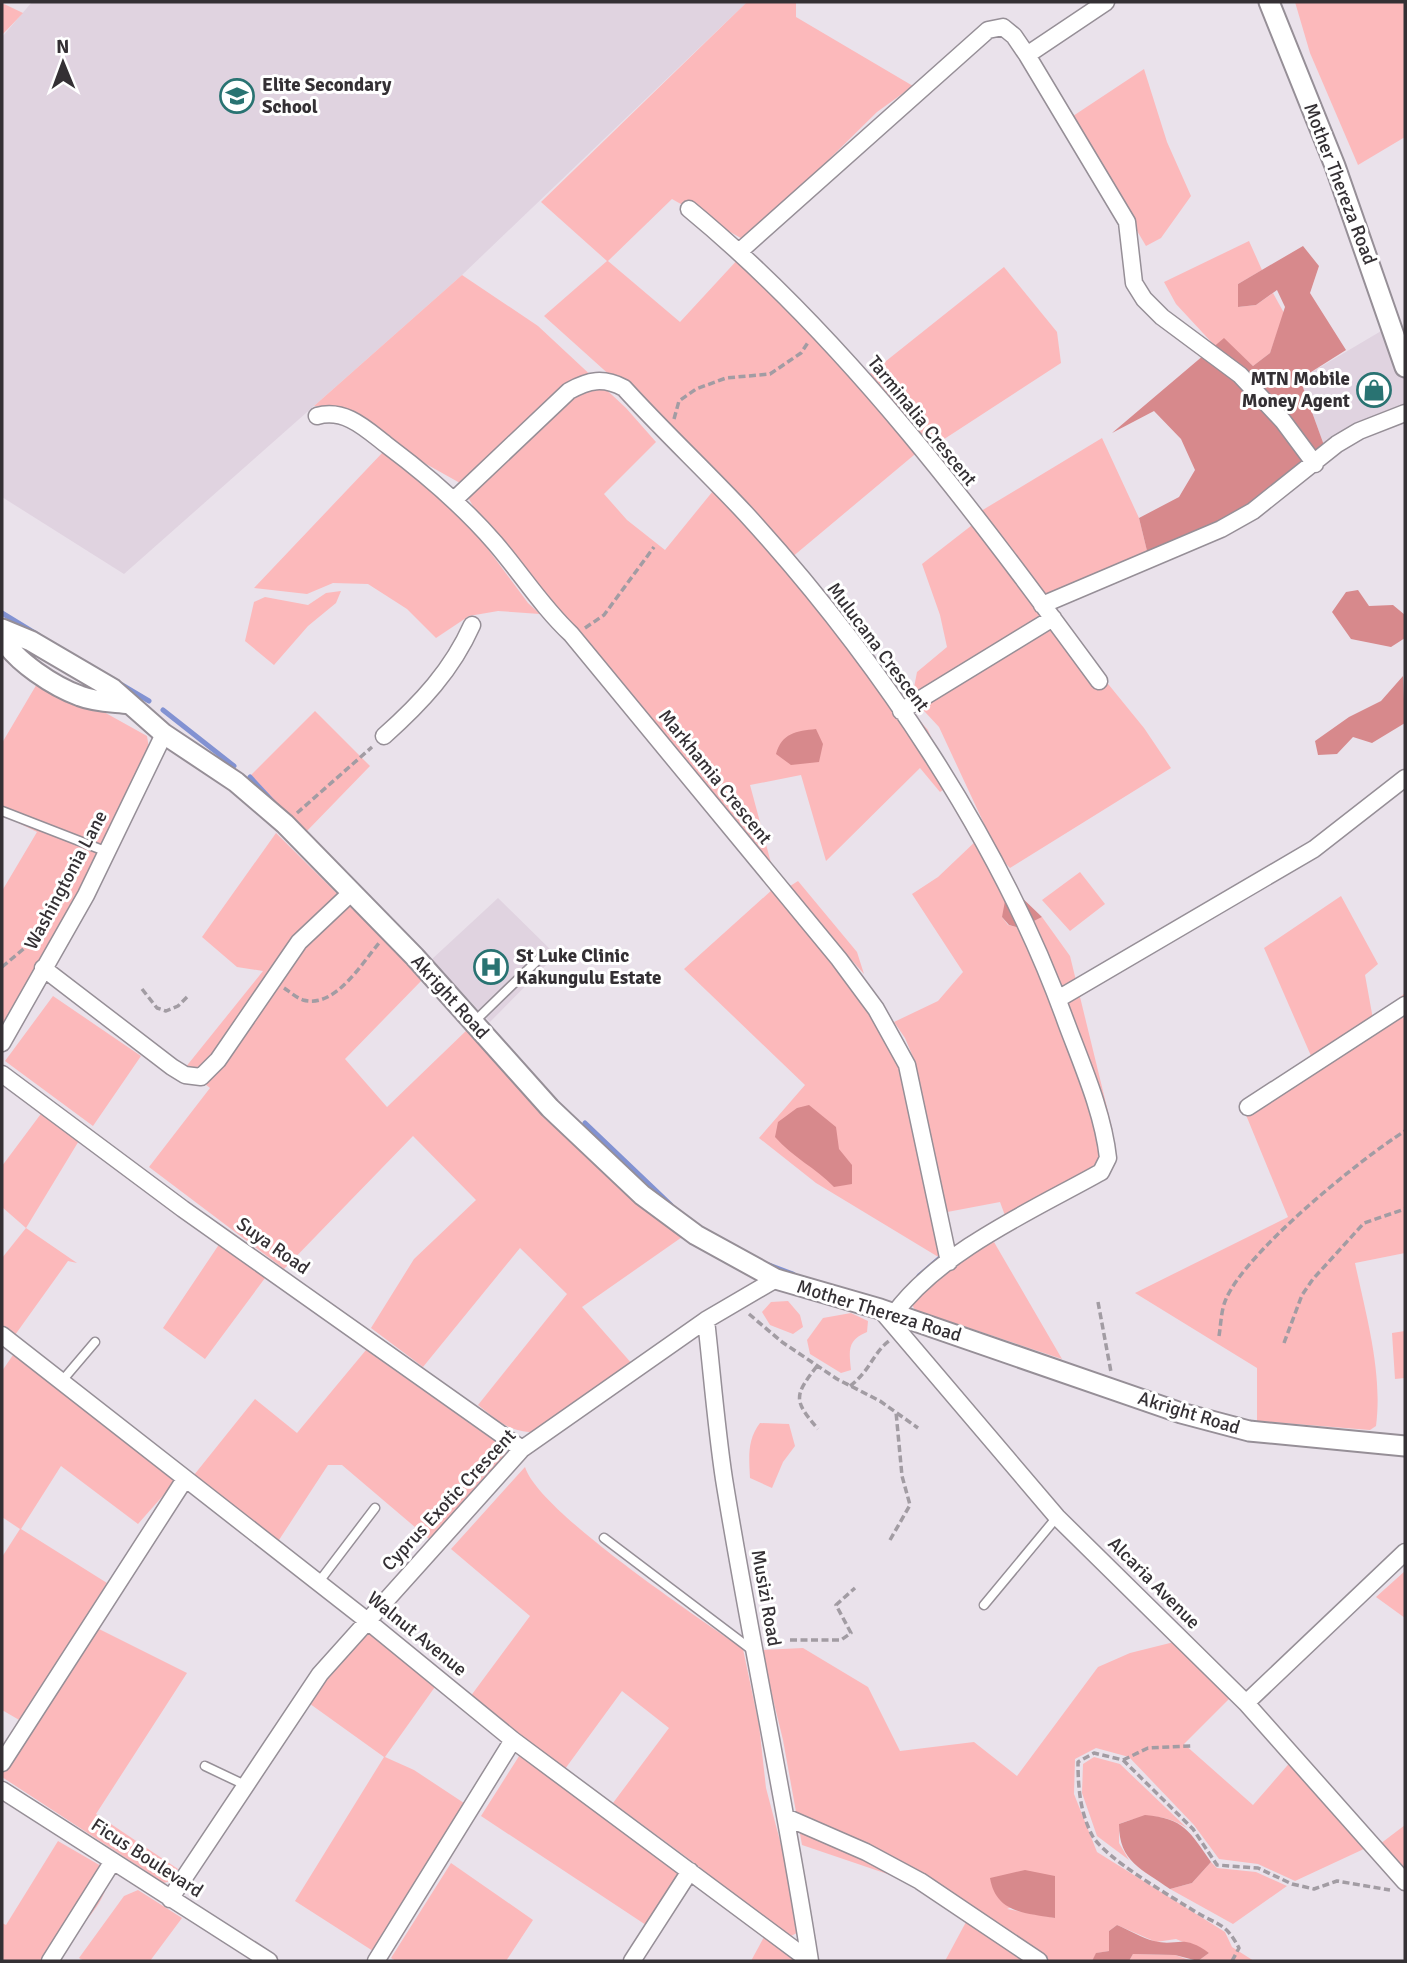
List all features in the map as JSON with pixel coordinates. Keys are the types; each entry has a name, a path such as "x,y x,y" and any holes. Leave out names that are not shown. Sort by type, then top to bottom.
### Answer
{"street":[{"path":"1027,55 1106,2"},
{"name":"Mother Thereza Road","path":"1269,2 1335,166 1405,367"},
{"path":"740,251 988,30 996,27 1008,30 1027,55 1127,222 1134,284 1144,299 1162,317 1240,375 1283,421 1315,464"},
{"name":"Tarminalia Crescent","path":"689,209 740,251 901,422 1099,681"},
{"name":"Mulucana Crescent","path":"455,499 569,391 588,381 612,382 624,388 747,515 839,628 930,752 1005,882 1058,999 1085,1072 1108,1158 1101,1172 949,1262"},
{"name":"Markhamia Crescent","path":"317,416 328,413 355,421 455,499 839,959 876,1009 907,1065 949,1262"},
{"path":"1042,605 1222,529 1253,511 1359,431 1405,413"},
{"path":"901,711 1053,618"},
{"path":"384,736 437,684 463,646 472,625"},
{"name":"Akright Road","path":"2,629 62,659 113,689 164,734 236,782 285,824 352,892 550,1108 642,1195 696,1235 776,1279"},
{"path":"2,638 9,651 27,666 80,696 129,704"},
{"name":"Washingtonia Lane","path":"2,1043 86,895 164,734"},
{"path":"1058,999 1314,849 1405,778"},
{"path":"43,968 93,1009 185,1075 201,1077 218,1059 299,942 352,892"},
{"path":"1248,1107 1405,1005"},
{"name":"Suya Road","path":"2,1074 183,1209 522,1449"},
{"path":"891,1319 909,1294 949,1262"},
{"path":"706,1320 734,1301 776,1279"},
{"name":"Mother Thereza Road","path":"776,1279 891,1319 981,1342"},
{"name":"Alcaria Avenue","path":"891,1319 1057,1517 1246,1703 1401,1887"},
{"name":"Cyprus Exotic Crescent","path":"170,1899 320,1674 365,1619 522,1449 706,1320"},
{"name":"Musizi Road","path":"706,1320 724,1475 770,1744 788,1818 810,1961"},
{"name":"Walnut Avenue","path":"3,1340 61,1382 365,1619 513,1740 810,1961"},
{"name":"Akright Road","path":"981,1342 1181,1413 1249,1431 1405,1446"},
{"path":"2,1763 185,1479"},
{"path":"1246,1703 1405,1552"},
{"path":"376,1961 513,1740"},
{"name":"Ficus Boulevard","path":"2,1790 269,1961"},
{"path":"788,1818 866,1852 920,1881 1039,1961"},
{"path":"50,1961 113,1861"},
{"path":"632,1961 690,1871"}],"lane":[{"path":"2,811 105,851"},
{"path":"473,1024 544,954"},
{"path":"61,1382 95,1342"},
{"path":"318,1583 375,1508"},
{"path":"985,1605 1057,1517"},
{"path":"604,1538 754,1652"},
{"path":"205,1766 245,1785"}],"path":[{"path":"665,432 674,420 679,401 696,389 726,377 770,374 801,353 815,330"},
{"path":"570,634 604,615 654,547"},
{"path":"285,824 384,736"},
{"path":"2,967 50,927"},
{"path":"271,980 304,1000 322,999 337,992 390,931"},
{"path":"142,989 157,1007 166,1011 178,1006 187,997"},
{"path":"1219,1336 1225,1300 1247,1266 1352,1168 1405,1131"},
{"path":"1284,1343 1302,1295 1312,1279 1364,1223 1405,1209"},
{"path":"734,1301 782,1342 918,1428"},
{"path":"1098,1302 1112,1367 1107,1387"},
{"path":"850,1386 867,1373 881,1347 891,1319"},
{"path":"817,1366 799,1390 799,1407 818,1429"},
{"path":"890,1540 910,1505 902,1476 896,1412"},
{"path":"790,1640 841,1640 851,1633 835,1605 855,1588"},
{"path":"1123,1760 1148,1748 1191,1746"},
{"path":"1232,1961 1239,1948 1228,1927 1169,1896 1125,1865 1092,1837 1077,1793 1078,1762 1094,1753 1123,1760 1192,1829 1217,1865 1258,1868 1292,1884 1314,1889 1337,1881 1401,1887"}],"shaded area":[{"path":"32,2 747,2 462,275 124,574 2,497 2,37"},
{"path":"747,2 796,2 796,17 913,86 877,112 746,241 672,199 608,261 680,322 740,257 920,450 791,558 623,387 544,316 607,261 541,202"},
{"path":"1295,2 1405,2 1405,137 1358,165 1310,53"},
{"path":"2,3 23,13 2,35"},
{"path":"1144,69 1167,142 1191,196 1161,238 1146,246 1070,118"},
{"path":"1249,241 1262,270 1238,284 1238,307 1256,305 1273,293 1284,313 1270,353 1253,366 1224,339 1215,346 1176,304 1164,282"},
{"path":"1303,246 1319,266 1310,293 1346,350 1300,379 1325,448 1256,509 1148,555 1139,518 1179,497 1195,470 1181,439 1154,411 1112,433 1224,338 1253,366 1270,353 1285,307 1277,290 1256,305 1238,307 1238,284"},
{"path":"1004,267 1057,332 1061,363 932,447 928,456 866,377"},
{"path":"462,275 538,326 626,408 656,442 604,494 627,520 665,550 713,491 734,508 928,730 951,784 940,792 920,768 826,861 801,775 750,785 774,874 579,632 536,599 479,517 460,483 410,455 346,410 314,406"},
{"path":"1398,321 1405,352 1405,408 1325,448 1300,379"},
{"path":"1102,438 1139,518 1148,555 1064,596 1057,609 981,511"},
{"path":"384,451 453,502 528,603 540,614 498,611 469,616 436,638 407,609 368,584 333,583 307,594 254,588"},
{"path":"976,522 1144,728 1171,768 1010,868 1000,858 939,727 912,698 917,672 947,647 940,615 922,564"},
{"path":"1358,590 1369,606 1393,605 1405,615 1405,638 1391,647 1351,639 1332,612 1346,592"},
{"path":"341,591 336,603 308,626 274,665 245,641 254,602 265,597 308,605 326,593"},
{"path":"1403,676 1405,723 1372,743 1353,737 1337,754 1318,755 1315,741 1349,717 1381,701"},
{"path":"41,677 147,736 149,748 94,858 42,977 2,1036 2,891 37,832 2,815 2,743"},
{"path":"315,711 370,766 305,833 251,775"},
{"path":"816,729 823,744 819,762 791,765 776,754 786,737"},
{"path":"276,833 423,979 345,1059 387,1107 469,1028 580,1151 685,1235 582,1307 633,1365 537,1432 512,1428 478,1405 567,1294 520,1248 423,1367 371,1328 414,1259 476,1200 413,1136 284,1269 149,1167 210,1088 185,1068 263,971 237,967 202,937"},
{"path":"978,839 1016,892 1002,917 1008,925 1020,928 1042,917 1070,956 1113,1132 1110,1156 1101,1167 1007,1221 1000,1202 942,1213 913,1057 894,1022 938,1001 963,972 912,894 938,877"},
{"path":"1080,872 1105,904 1070,931 1042,900"},
{"path":"798,881 857,952 864,974 787,888"},
{"path":"773,889 863,989 894,1055 912,1105 940,1258 816,1183 759,1138 805,1085 684,969"},
{"path":"1016,892 1042,917 1020,928 1009,925 1002,917 1005,901"},
{"path":"1341,896 1378,964 1365,975 1373,1019 1405,993 1405,1253 1355,1263 1372,1344 1377,1385 1376,1426 1370,1430 1257,1421 1257,1368 1135,1293 1288,1217 1246,1115 1273,1092 1315,1065 1264,948"},
{"name":"St Luke Clinic Kakungulu Estate","path":"498,898 556,955 490,1022 431,960"},
{"path":"53,996 141,1056 93,1126 5,1061"},
{"path":"809,1105 836,1127 839,1149 852,1165 852,1184 834,1187 775,1137 778,1122 797,1108"},
{"path":"43,1111 80,1139 26,1228 2,1207 2,1166"},
{"path":"26,1228 77,1263 68,1261 15,1335 2,1325 2,1258"},
{"path":"994,1242 1062,1359 915,1310 911,1303 957,1261"},
{"path":"220,1243 265,1278 205,1359 163,1328"},
{"path":"788,1301 800,1315 803,1327 793,1334 770,1325 762,1312 771,1302"},
{"path":"851,1313 868,1321 867,1332 860,1335 851,1347 851,1370 841,1373 810,1354 807,1340 823,1318"},
{"path":"1405,1331 1405,1378 1395,1379 1392,1333"},
{"path":"366,1350 503,1447 509,1458 429,1539 342,1465 328,1465 277,1543 194,1475 255,1399 297,1433"},
{"path":"13,1355 20,1356 175,1482 138,1524 61,1466 21,1529 107,1583 21,1721 2,1710 2,1557 20,1529 2,1517 2,1371"},
{"path":"760,1423 789,1424 795,1446 783,1462 772,1488 750,1478 751,1442"},
{"path":"525,1467 537,1486 588,1536 743,1649 759,1725 766,1788 802,1924 799,1932 791,1936 779,1931 693,1862 613,1803 669,1728 622,1691 565,1769 470,1697 530,1616 451,1549"},
{"path":"1405,1571 1405,1618 1376,1597"},
{"path":"97,1628 187,1673 96,1814 178,1869 170,1881 164,1883 2,1777 2,1771"},
{"path":"368,1630 437,1684 385,1757 414,1770 473,1809 373,1951 295,1901 384,1757 306,1701"},
{"path":"1174,1642 1230,1698 1184,1744 1253,1805 1293,1759 1366,1848 1295,1881 1258,1864 1219,1859 1194,1825 1129,1757 1096,1748 1075,1759 1074,1794 1097,1852 1225,1932 1232,1947 1254,1961 1198,1961 1209,1953 1176,1939 1156,1942 1117,1925 1109,1931 1109,1951 1097,1953 1092,1961 945,1961 966,1922 911,1882 802,1845 783,1740 761,1650 803,1648 868,1687 900,1751 974,1742 1017,1776 1098,1667 1130,1653","holes":["1054,1891 1055,1918 1007,1909"]},
{"path":"521,1753 680,1875 649,1927 481,1816"},
{"path":"1094,1757 1120,1764 1187,1828 1170,1820 1154,1817 1138,1818 1119,1824 1119,1843 1129,1860 1097,1836 1082,1793 1083,1764"},
{"path":"1145,1815 1169,1819 1185,1828 1211,1862 1192,1883 1170,1889 1142,1870 1128,1856 1120,1837 1119,1824"},
{"path":"1405,1825 1405,1871 1380,1844"},
{"path":"58,1841 108,1870 103,1895 88,1919 51,1961 2,1961 2,1923 6,1925"},
{"path":"1211,1862 1217,1868 1256,1872 1287,1886 1233,1924 1170,1889 1192,1883"},
{"path":"451,1863 533,1920 506,1961 396,1961 391,1958"},
{"path":"1025,1870 1055,1876 1055,1918 1033,1915 1005,1905 993,1890 990,1878"},
{"path":"138,1890 182,1918 150,1961 84,1961 79,1958 124,1896"},
{"path":"1117,1925 1149,1940 1186,1942 1209,1953 1198,1961 1175,1955 1133,1954 1129,1961 1092,1961 1096,1953 1109,1951 1109,1931"},
{"path":"764,1937 798,1961 751,1961"},
{"path":"1133,1954 1175,1955 1192,1961 1129,1961"}],"waterway":[{"path":"2,613 38,635"},
{"path":"122,685 149,701"},
{"path":"163,710 234,766"},
{"path":"250,777 274,803"},
{"path":"585,1123 671,1205"},
{"path":"919,1276 940,1258"},
{"path":"769,1265 793,1274"}],"place":[{"name":"Elite Secondary School","path":"237,96"},
{"name":"MTN Mobile Money Agent","path":"1374,390"},
{"name":"St Luke Clinic Kakungulu Estate","path":"491,967"}]}
